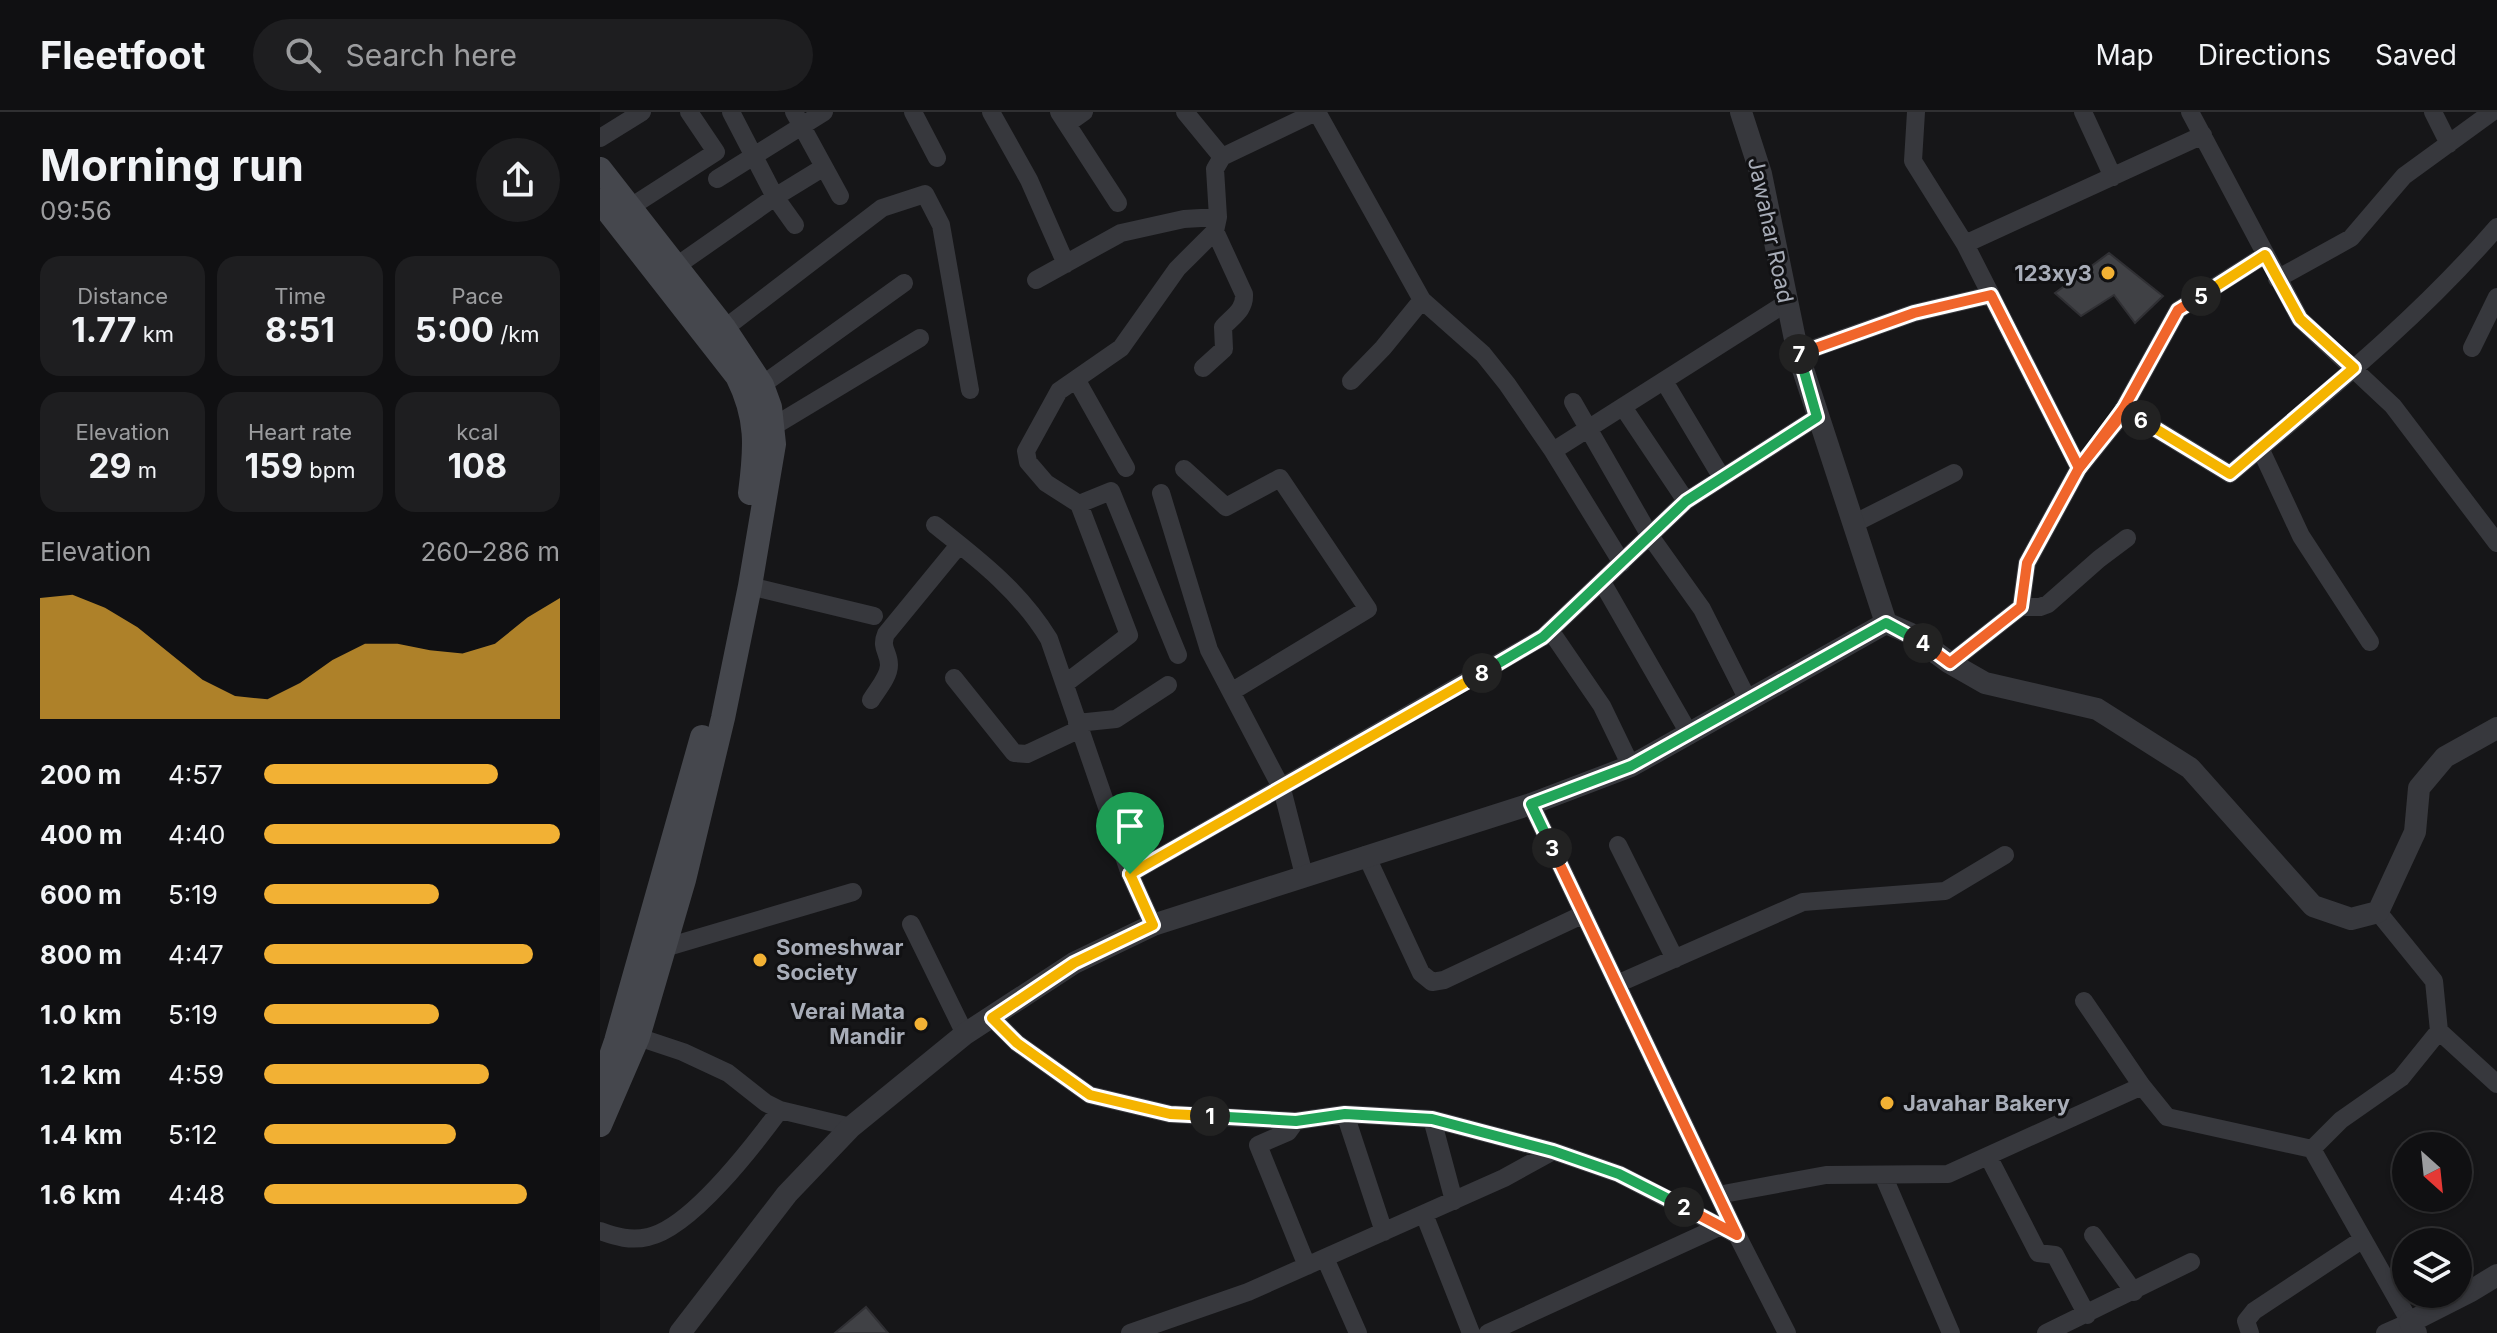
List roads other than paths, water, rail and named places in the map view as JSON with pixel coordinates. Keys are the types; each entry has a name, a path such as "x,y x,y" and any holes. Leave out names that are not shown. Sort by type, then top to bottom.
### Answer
{"main road":[{"path":"600,169 675,267 717,334 748,399 756,441 715,716 684,880 638,1037 607,1084"},
{"path":"600,201 762,385 774,426 774,444 750,586 607,1084 600,1125"}],"street":[{"path":"600,138 642,112"},
{"path":"629,208 716,152 689,112"},
{"path":"731,112 775,197 795,225"},
{"path":"717,179 753,156 798,118 824,112"},
{"path":"913,112 937,158"},
{"path":"991,112 1029,180 1066,264"},
{"path":"1084,112 1063,118 1118,203"},
{"path":"1185,112 1222,157"},
{"path":"1203,368 1224,349 1223,327 1244,303 1244,294 1217,224 1215,169 1222,157 1317,112 1422,300 1483,354 1507,384 1553,451 1622,563"},
{"name":"Jawahar Road","path":"1741,112 1761,174 1798,354 1886,623"},
{"path":"1916,112 1913,161 1965,244 2079,468"},
{"path":"2083,112 2113,177"},
{"path":"2190,112 2300,319 2393,406 2496,537"},
{"path":"2433,112 2449,144"},
{"path":"2277,279 2351,238 2404,176 2492,112"},
{"path":"798,118 840,196"},
{"path":"1965,244 2203,135"},
{"path":"675,267 824,167"},
{"path":"717,334 882,208 925,194 941,225 970,390"},
{"path":"1036,280 1121,233 1184,219 1217,224"},
{"path":"1066,683 1129,635 1079,504 1046,483 1028,462 1026,451 1059,391 1121,348 1177,269 1217,224"},
{"path":"2123,409 2230,474 2354,368 2462,267 2497,227"},
{"path":"2021,607 2027,563 2079,468 2123,409 2178,310 2265,255"},
{"path":"762,385 904,283"},
{"path":"1798,354 1903,317 1991,295"},
{"path":"2472,348 2497,297"},
{"path":"1351,381 1422,300"},
{"path":"1553,451 1786,303"},
{"path":"774,426 920,338"},
{"path":"1076,379 1126,468"},
{"path":"1664,381 1722,478"},
{"path":"1573,402 1650,536 1702,609 1749,702"},
{"path":"1623,407 1686,501"},
{"path":"1130,874 1543,637 1686,501 1817,417"},
{"path":"2260,448 2301,536 2370,642"},
{"path":"1184,469 1226,507 1280,478 1368,609 1231,692"},
{"path":"1853,524 1954,473"},
{"path":"1079,504 1111,491 1178,655"},
{"path":"1161,493 1209,650 1282,789 1304,875"},
{"path":"935,525 1013,589 1049,639 1130,874 1153,925"},
{"path":"1950,663 2021,607 2040,607 2056,598 2127,538"},
{"path":"871,700 888,674 888,658 882,643 886,634 959,545"},
{"path":"1602,582 1690,735"},
{"path":"750,586 874,616"},
{"path":"680,1333 787,1194 851,1127 965,1034 1074,963 1153,925 1531,804 1631,766 1886,623 1909,633 1950,663 1985,683 2097,709 2190,768 2313,906 2351,919 2378,912"},
{"path":"1550,630 1602,706 1631,766"},
{"path":"954,678 1014,753 1027,754 1078,726 1116,719 1168,685"},
{"path":"2378,912 2415,832 2419,788 2445,757 2497,728"},
{"path":"1531,804 1718,1195 1729,1231 1783,1332"},
{"path":"1618,845 1675,959"},
{"path":"1366,855 1421,973 1432,982 1444,980 1584,914"},
{"path":"1617,984 1803,902 1945,891 2005,855"},
{"path":"664,948 853,892"},
{"path":"2378,912 2434,981 2439,1031 2497,1084"},
{"path":"911,924 965,1034"},
{"path":"2084,1001 2167,1117 2312,1149 2413,1327"},
{"path":"992,1018 1017,1043 1090,1095 1170,1114 1296,1121 1345,1114 1432,1119 1553,1151 1619,1174 1729,1231"},
{"path":"2312,1149 2341,1120 2401,1078 2439,1031"},
{"path":"638,1037 683,1052 728,1073 766,1103 780,1110 851,1127"},
{"path":"1718,1195 1826,1175 1948,1174 2142,1086"},
{"path":"600,1231 620,1238 637,1239 652,1237 669,1228 732,1172 780,1110"},
{"path":"1345,1114 1384,1232"},
{"path":"1432,1119 1454,1201"},
{"path":"1296,1121 1288,1132 1258,1145 1307,1266"},
{"path":"1130,1333 1248,1292 1504,1178 1553,1151"},
{"path":"1988,1156 2038,1253 2055,1255 2087,1315"},
{"path":"1883,1175 1951,1333"},
{"path":"1424,1214 1471,1333"},
{"path":"1488,1333 1729,1231"},
{"path":"2093,1235 2134,1292"},
{"path":"2250,1333 2246,1321 2254,1311 2363,1239"},
{"path":"1325,1258 1358,1333"},
{"path":"2046,1333 2191,1262"},
{"path":"2385,1333 2413,1327 2497,1275"}],"place":[{"name":"123xy3","path":"2108,273"},
{"name":"Someshwar Society","path":"760,960"},
{"name":"Verai Mata Mandir","path":"921,1024"},
{"name":"Javahar Bakery","path":"1887,1103"}]}
